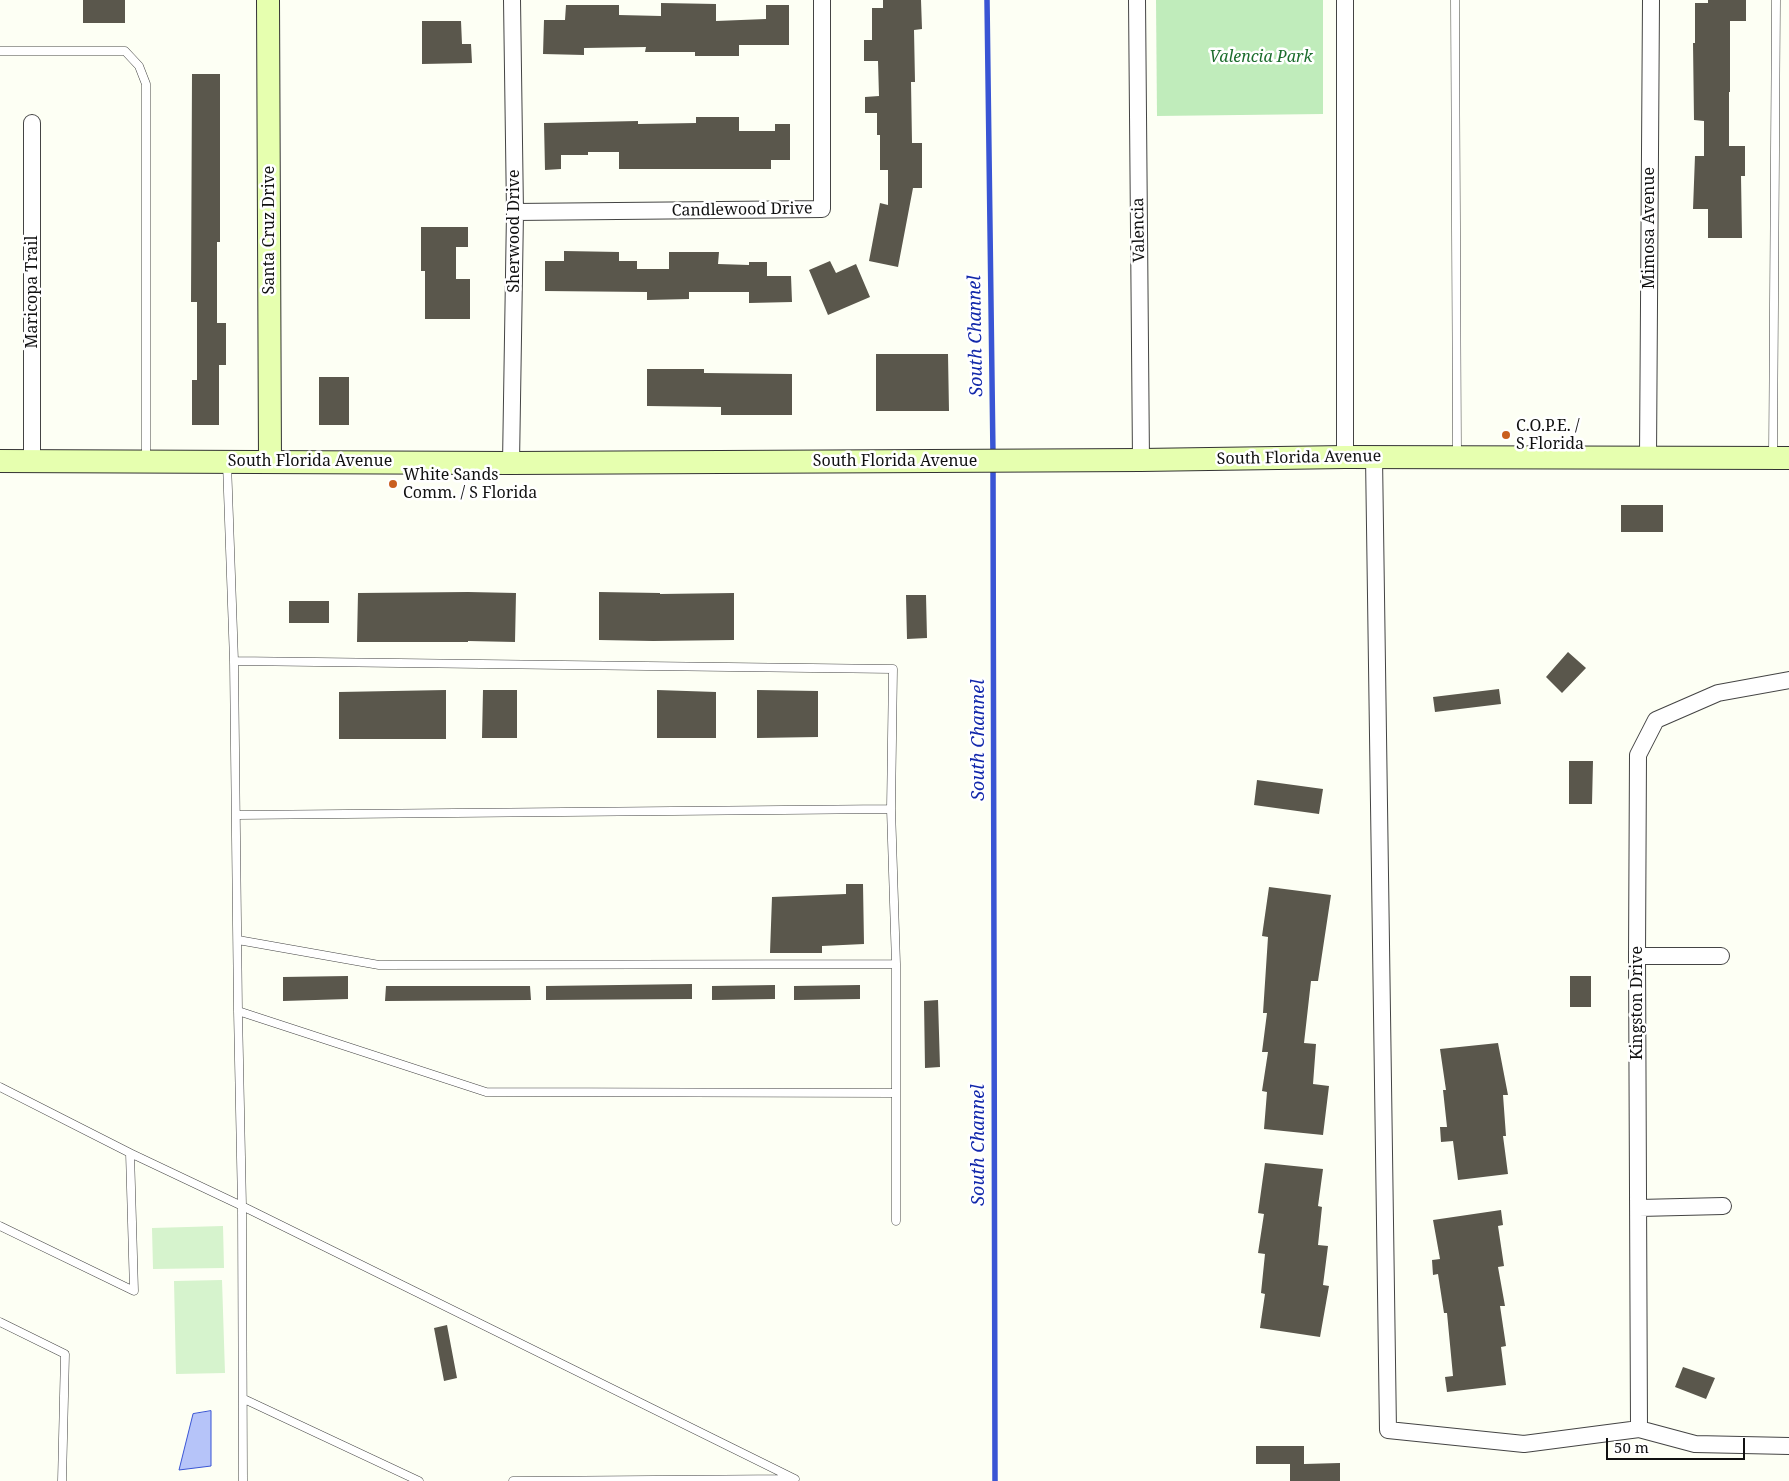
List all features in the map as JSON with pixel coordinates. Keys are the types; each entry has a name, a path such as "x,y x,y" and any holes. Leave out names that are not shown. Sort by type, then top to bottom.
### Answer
{"main road":[{"name":"Santa Cruz Drive","path":"268,0 270,461"},
{"name":"South Florida Avenue","path":"0,460 511,462 1141,460 1345,457 1781,458"}],"street":[{"name":"Sherwood Drive","path":"511,462 515,212 512,0"},
{"name":"Candlewood Drive","path":"515,212 822,209 822,0"},
{"name":"Valencia","path":"1137,0 1141,460"},
{"path":"1345,0 1345,457"},
{"name":"Mimosa Avenue","path":"1648,457 1650,0"},
{"name":"Maricopa Trail","path":"32,123 32,461"},
{"path":"1374,457 1388,1430 1524,1444 1639,1429 1696,1444 1789,1446"},
{"name":"Kingston Drive","path":"1639,1429 1638,754 1656,720 1718,694 1789,680"},
{"path":"1637,956 1721,956"},
{"path":"1639,1208 1723,1206"}],"lane":[{"path":"1454,0 1457,457"},
{"path":"1776,0 1781,458"},
{"path":"0,51 125,51 138,66 146,84 146,461"},
{"path":"227,461 237,815 244,1399 243,1481"},
{"path":"234,661 893,669 891,809 896,964 896,1221"},
{"path":"237,815 891,809"},
{"path":"238,940 378,965 896,964"},
{"path":"238,1011 486,1092 896,1093"},
{"path":"0,1087 130,1153 242,1206 795,1479 513,1481"},
{"path":"0,1226 134,1291 130,1153"},
{"path":"0,1322 65,1354 62,1481"},
{"path":"244,1399 419,1481"}],"green space":[{"name":"Valencia Park","path":"1156,0 1323,0 1323,114 1157,116"},
{"path":"223,1226 224,1268 153,1269 152,1228"},
{"path":"222,1280 225,1373 176,1374 174,1281"}],"water":[{"path":"211,1411 211,1466 179,1470 193,1414"}],"building":[{"path":"83,0 125,0 125,23 83,23"},
{"path":"883,0 921,0 922,29 914,30 915,82 911,82 912,143 922,143 922,188 913,188 898,267 869,261 880,203 888,205 888,170 880,170 880,135 877,135 877,113 865,113 865,97 879,96 878,61 864,61 864,40 872,40 872,8 883,8"},
{"path":"1708,0 1746,0 1746,21 1730,21 1729,146 1745,146 1745,176 1741,176 1742,238 1708,238 1708,209 1693,209 1695,156 1704,156 1704,121 1694,120 1693,43 1695,43 1695,3 1708,3"},
{"path":"661,3 716,4 716,21 766,19 766,5 789,5 789,45 739,45 739,56 695,56 695,52 645,52 646,47 584,48 584,55 543,54 544,20 565,20 566,5 619,5 619,15 661,16"},
{"path":"422,21 461,21 462,44 471,44 472,63 422,64"},
{"path":"192,74 220,74 220,242 217,242 217,323 226,323 226,365 219,365 219,425 192,425 192,380 197,380 197,302 191,302"},
{"path":"696,117 739,117 739,131 775,131 775,124 790,124 790,160 771,160 771,169 619,169 619,152 588,152 588,155 561,155 561,169 545,170 544,123 638,121 638,124 696,123"},
{"path":"421,227 468,227 468,247 456,247 456,279 470,279 470,319 425,319 425,271 421,271"},
{"path":"564,251 619,252 619,261 637,261 637,269 669,269 669,252 719,252 718,264 749,265 749,262 767,262 767,276 791,276 792,302 749,303 749,292 689,292 689,299 647,300 647,292 545,291 545,261 564,261"},
{"path":"830,261 836,273 856,264 870,297 828,315 809,270"},
{"path":"876,354 948,354 949,411 876,411"},
{"path":"647,369 704,369 704,373 792,374 792,415 721,415 721,407 647,406"},
{"path":"319,377 349,377 349,425 319,425"},
{"path":"1621,505 1663,505 1663,532 1621,532"},
{"path":"599,592 660,594 734,593 734,640 599,640"},
{"path":"358,593 516,593 515,642 357,642"},
{"path":"906,595 926,595 927,638 907,639"},
{"path":"289,601 329,601 329,623 289,623"},
{"path":"1568,652 1586,668 1562,693 1546,677"},
{"path":"1499,689 1501,704 1435,712 1433,697"},
{"path":"446,690 446,739 339,739 339,692"},
{"path":"483,690 517,690 517,738 482,738"},
{"path":"657,690 716,692 716,738 657,738"},
{"path":"757,690 818,691 818,737 757,738"},
{"path":"1569,761 1593,761 1592,804 1569,804"},
{"path":"1257,780 1323,789 1319,814 1254,805"},
{"path":"846,884 863,884 864,944 822,946 822,953 770,953 772,897 846,894"},
{"path":"1269,887 1331,895 1318,981 1311,981 1304,1043 1316,1044 1313,1084 1329,1086 1323,1135 1264,1129 1267,1092 1262,1091 1268,1052 1262,1052 1267,1013 1263,1013 1268,937 1262,936"},
{"path":"348,976 348,999 283,1001 283,977"},
{"path":"1570,976 1591,976 1591,1007 1570,1007"},
{"path":"692,984 692,999 546,1000 546,986"},
{"path":"775,985 775,999 712,1000 712,986"},
{"path":"860,985 860,999 794,1000 794,986"},
{"path":"386,986 530,986 531,1000 385,1001"},
{"path":"938,1000 940,1067 925,1068 924,1001"},
{"path":"1498,1043 1508,1095 1503,1095 1506,1136 1503,1136 1508,1174 1458,1180 1453,1141 1441,1142 1440,1127 1447,1127 1443,1090 1446,1090 1440,1049"},
{"path":"1265,1163 1323,1169 1318,1206 1322,1207 1318,1245 1328,1246 1323,1285 1329,1286 1320,1337 1260,1328 1265,1294 1261,1293 1265,1254 1258,1253 1264,1214 1258,1213"},
{"path":"1501,1210 1503,1225 1498,1226 1504,1266 1498,1267 1505,1306 1500,1306 1506,1346 1501,1347 1506,1385 1447,1392 1445,1377 1453,1376 1447,1313 1444,1313 1438,1274 1433,1275 1432,1260 1440,1259 1433,1220"},
{"path":"447,1325 457,1378 444,1381 434,1328"},
{"path":"1683,1367 1715,1378 1706,1399 1675,1387"},
{"path":"1256,1446 1304,1446 1304,1464 1340,1463 1340,1481 1290,1481 1290,1464 1256,1464"}],"waterway":[{"name":"South Channel","path":"987,0 993,455"},
{"name":"South Channel","path":"993,465 995,1481"}],"place":[{"name":"C.O.P.E. / S Florida","path":"1506,435"},
{"name":"White Sands Comm. / S Florida","path":"393,484"}]}
